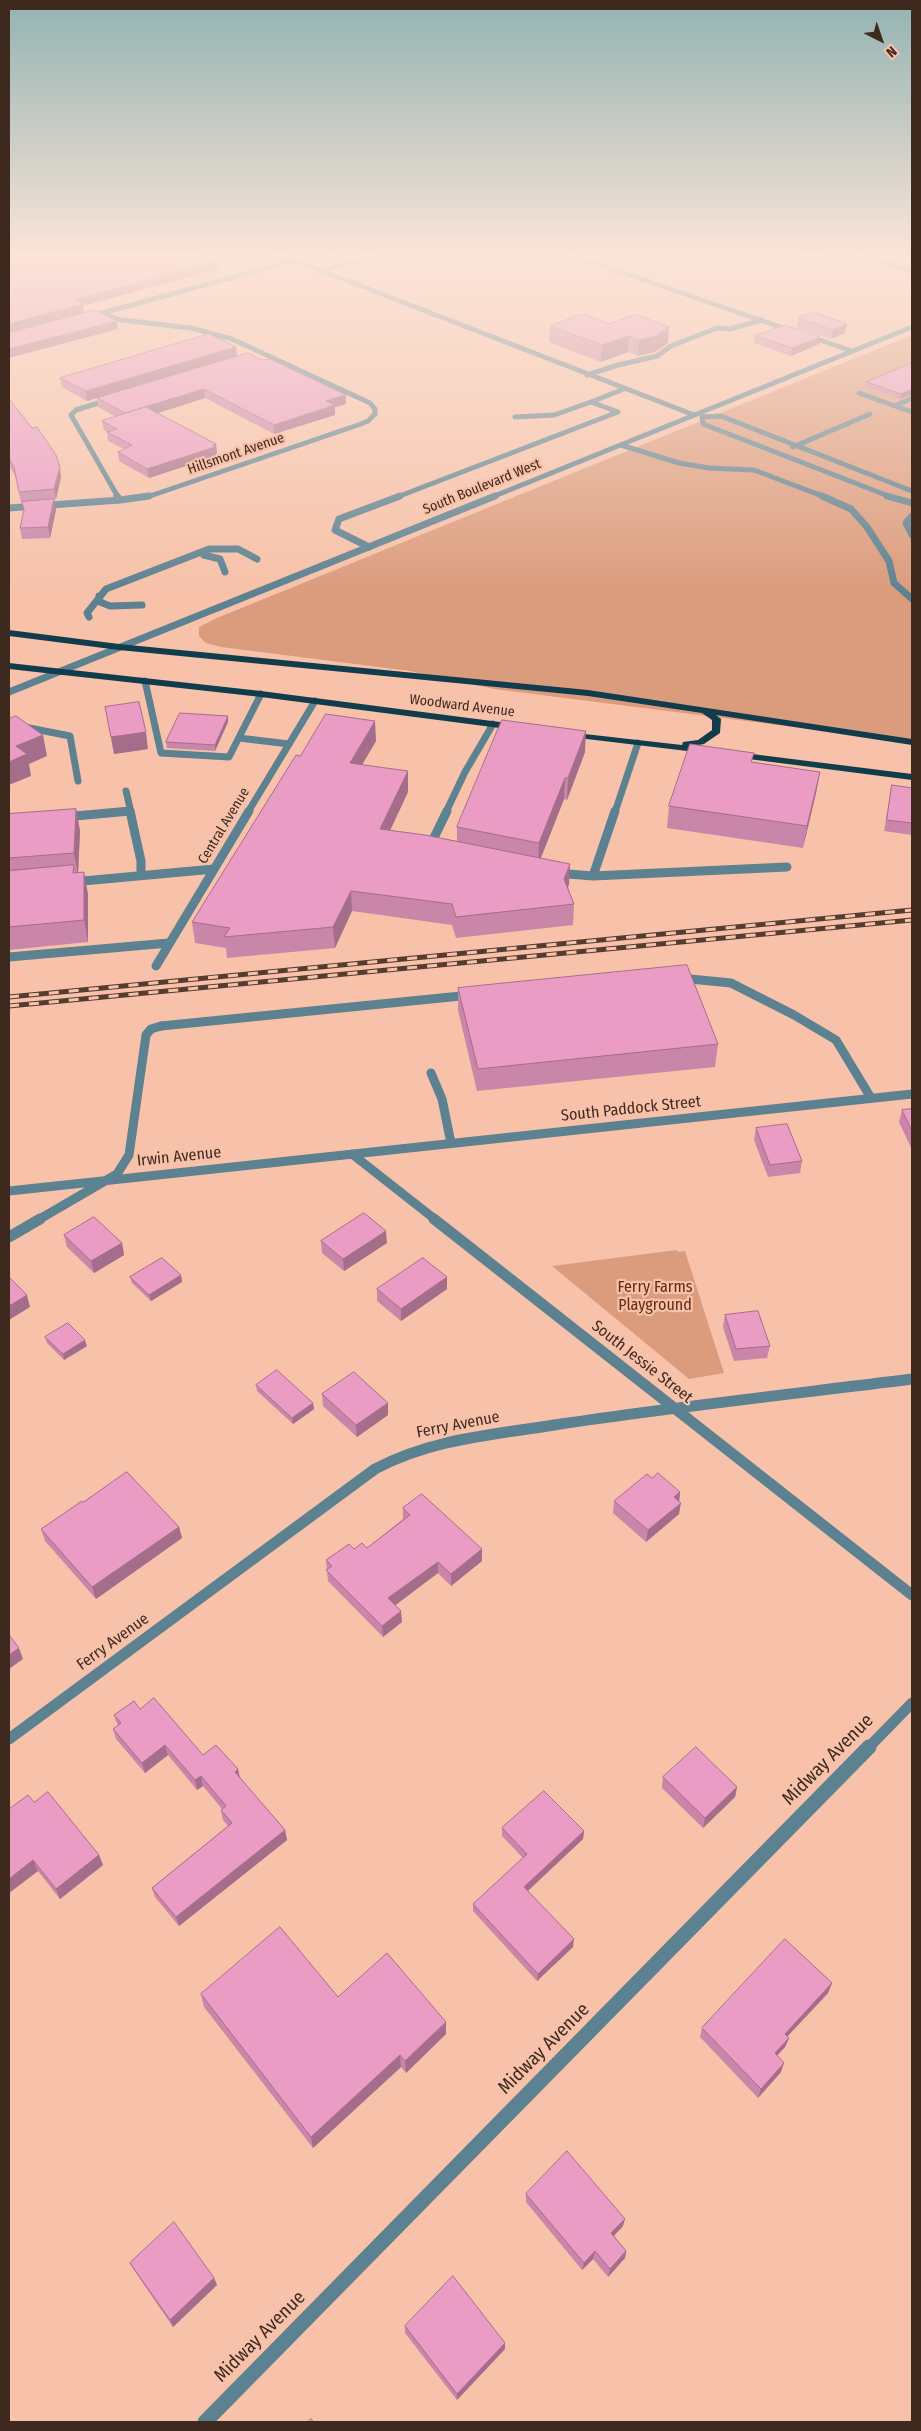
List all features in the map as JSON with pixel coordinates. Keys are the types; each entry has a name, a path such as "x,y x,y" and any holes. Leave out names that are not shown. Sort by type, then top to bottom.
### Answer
{"main road":[{"name":"Woodward Avenue","path":"9,633 119,648 588,694 912,742"},
{"name":"Woodward Avenue","path":"9,666 261,694 522,728"},
{"path":"674,747 701,742 717,730 716,719 704,710"},
{"path":"561,733 912,778"}],"street":[{"name":"Hillsmont Avenue","path":"9,508 120,500 162,492 364,424 374,416 375,409 370,403 293,366"},
{"path":"565,366 702,418 721,416 912,491"},
{"path":"587,375 615,366"},
{"name":"South Boulevard West","path":"9,692 814,366"},
{"path":"515,417 540,419 569,413 624,389"},
{"path":"859,393 912,412"},
{"path":"117,397 80,408 72,416 120,500"},
{"path":"895,406 912,398"},
{"path":"369,546 335,530 339,519 618,412 592,402"},
{"path":"779,454 870,414"},
{"path":"702,418 703,424 902,501 912,503"},
{"path":"621,445 679,463 709,468 754,470 803,487 851,509 867,527 889,561 894,584 912,599"},
{"path":"912,516 906,523 912,535"},
{"path":"89,617 86,613 106,589 209,549 234,548 257,559"},
{"path":"184,558 206,554 215,556 222,561 224,572"},
{"path":"99,596 100,602 110,606 142,606"},
{"path":"145,681 161,753 229,757 261,694"},
{"name":"Central Avenue","path":"156,966 315,701"},
{"path":"9,724 70,736 78,781"},
{"path":"438,852 428,850 464,772 493,724"},
{"path":"239,738 289,744"},
{"path":"593,876 638,743"},
{"path":"126,791 141,861 141,876"},
{"path":"55,818 130,811"},
{"path":"546,872 593,876 787,867"},
{"path":"66,882 214,869"},
{"path":"9,957 169,943"},
{"path":"674,978 731,983 794,1015 836,1040 872,1098"},
{"path":"9,1237 117,1174 129,1155 146,1035 151,1029 161,1026 484,993"},
{"path":"430,1074 442,1099 451,1143"},
{"name":"South Paddock Street","path":"352,1154 912,1094"},
{"name":"Irwin Avenue","path":"9,1190 352,1154"},
{"name":"South Jessie Street","path":"352,1154 912,1595"},
{"name":"Ferry Avenue","path":"9,1739 391,1459 408,1452 442,1442 674,1408 912,1379"},
{"name":"Midway Avenue","path":"205,2422 912,1703"}],"green space":[{"path":"835,366 912,366 912,742 494,689 410,671 221,647 206,643 199,636 199,627 217,618"},
{"name":"Ferry Farms Playground","path":"677,1250 678,1252 685,1251 724,1373 689,1379 552,1266"}],"building":[{"path":"99,366 170,366 86,391 60,378"},
{"path":"203,366 286,366 346,395 326,401 335,405 274,425 204,389 125,413 97,398"},
{"path":"904,366 912,366 912,389 901,394 867,382"},
{"path":"9,399 32,428 37,427 56,455 60,467 54,489 19,492 14,467 9,458"},
{"path":"146,407 216,444 213,445 215,447 147,469 118,452 132,445 107,432 117,429 102,421"},
{"path":"54,499 48,527 20,528 24,510 22,502"},
{"path":"139,702 146,732 111,737 105,707"},
{"path":"180,713 228,716 215,745 166,742"},
{"path":"326,714 375,721 350,763 408,771 380,829 425,835 570,864 564,879 574,904 456,917 452,904 351,891 333,927 224,937 230,928 192,922 296,755 300,756"},
{"path":"16,716 43,735 16,746 27,754 9,762 9,719"},
{"path":"502,720 586,731 568,778 565,778 539,843 457,827"},
{"path":"690,744 754,753 751,762 820,772 807,826 669,806"},
{"path":"892,785 912,788 912,823 887,820"},
{"path":"76,809 74,853 9,858 9,814"},
{"path":"74,865 73,873 84,872 84,920 9,927 9,871"},
{"path":"687,965 718,1044 478,1069 458,988"},
{"path":"912,1109 912,1131 902,1110"},
{"path":"787,1124 802,1161 770,1165 756,1128"},
{"path":"364,1213 386,1231 343,1259 321,1241"},
{"path":"94,1217 122,1243 91,1261 64,1235"},
{"path":"162,1258 181,1275 149,1295 130,1277"},
{"path":"423,1258 447,1277 401,1309 377,1289"},
{"path":"9,1277 27,1295 9,1306"},
{"path":"758,1311 770,1346 736,1349 725,1315"},
{"path":"68,1323 85,1340 63,1354 45,1337"},
{"path":"277,1370 313,1403 292,1418 256,1385"},
{"path":"354,1372 388,1403 356,1425 322,1394"},
{"path":"127,1472 179,1527 92,1587 41,1529"},
{"path":"658,1473 680,1492 674,1497 681,1503 648,1530 614,1501 647,1474 652,1478"},
{"path":"422,1494 482,1549 451,1574 438,1562 388,1598 401,1611 382,1626 326,1570 332,1566 326,1560 349,1544 354,1549 362,1543 367,1548 410,1515 403,1508"},
{"path":"9,1635 19,1648 9,1655"},
{"path":"154,1698 203,1755 216,1745 238,1769 235,1772 285,1830 176,1917 152,1888 232,1823 221,1810 226,1806 201,1776 195,1780 165,1745 142,1763 113,1729 121,1723 114,1715 134,1701 140,1709"},
{"path":"696,1747 737,1787 705,1818 663,1777"},
{"path":"544,1791 584,1831 524,1887 574,1939 538,1974 473,1904 527,1854 502,1828"},
{"path":"48,1792 99,1855 56,1889 33,1860 9,1879 9,1809 28,1795 34,1802"},
{"path":"280,1927 338,1997 387,1953 446,2022 405,2061 400,2055 311,2137 201,1994"},
{"path":"785,1939 832,1983 785,2034 789,2038 775,2053 784,2063 761,2089 702,2028"},
{"path":"567,2151 625,2219 611,2233 626,2251 610,2269 595,2251 584,2263 526,2194"},
{"path":"174,2222 214,2278 170,2320 130,2263"},
{"path":"453,2276 505,2343 457,2394 405,2326"}],"railway":[{"path":"9,997 912,910"},
{"path":"9,1006 912,920"}]}
